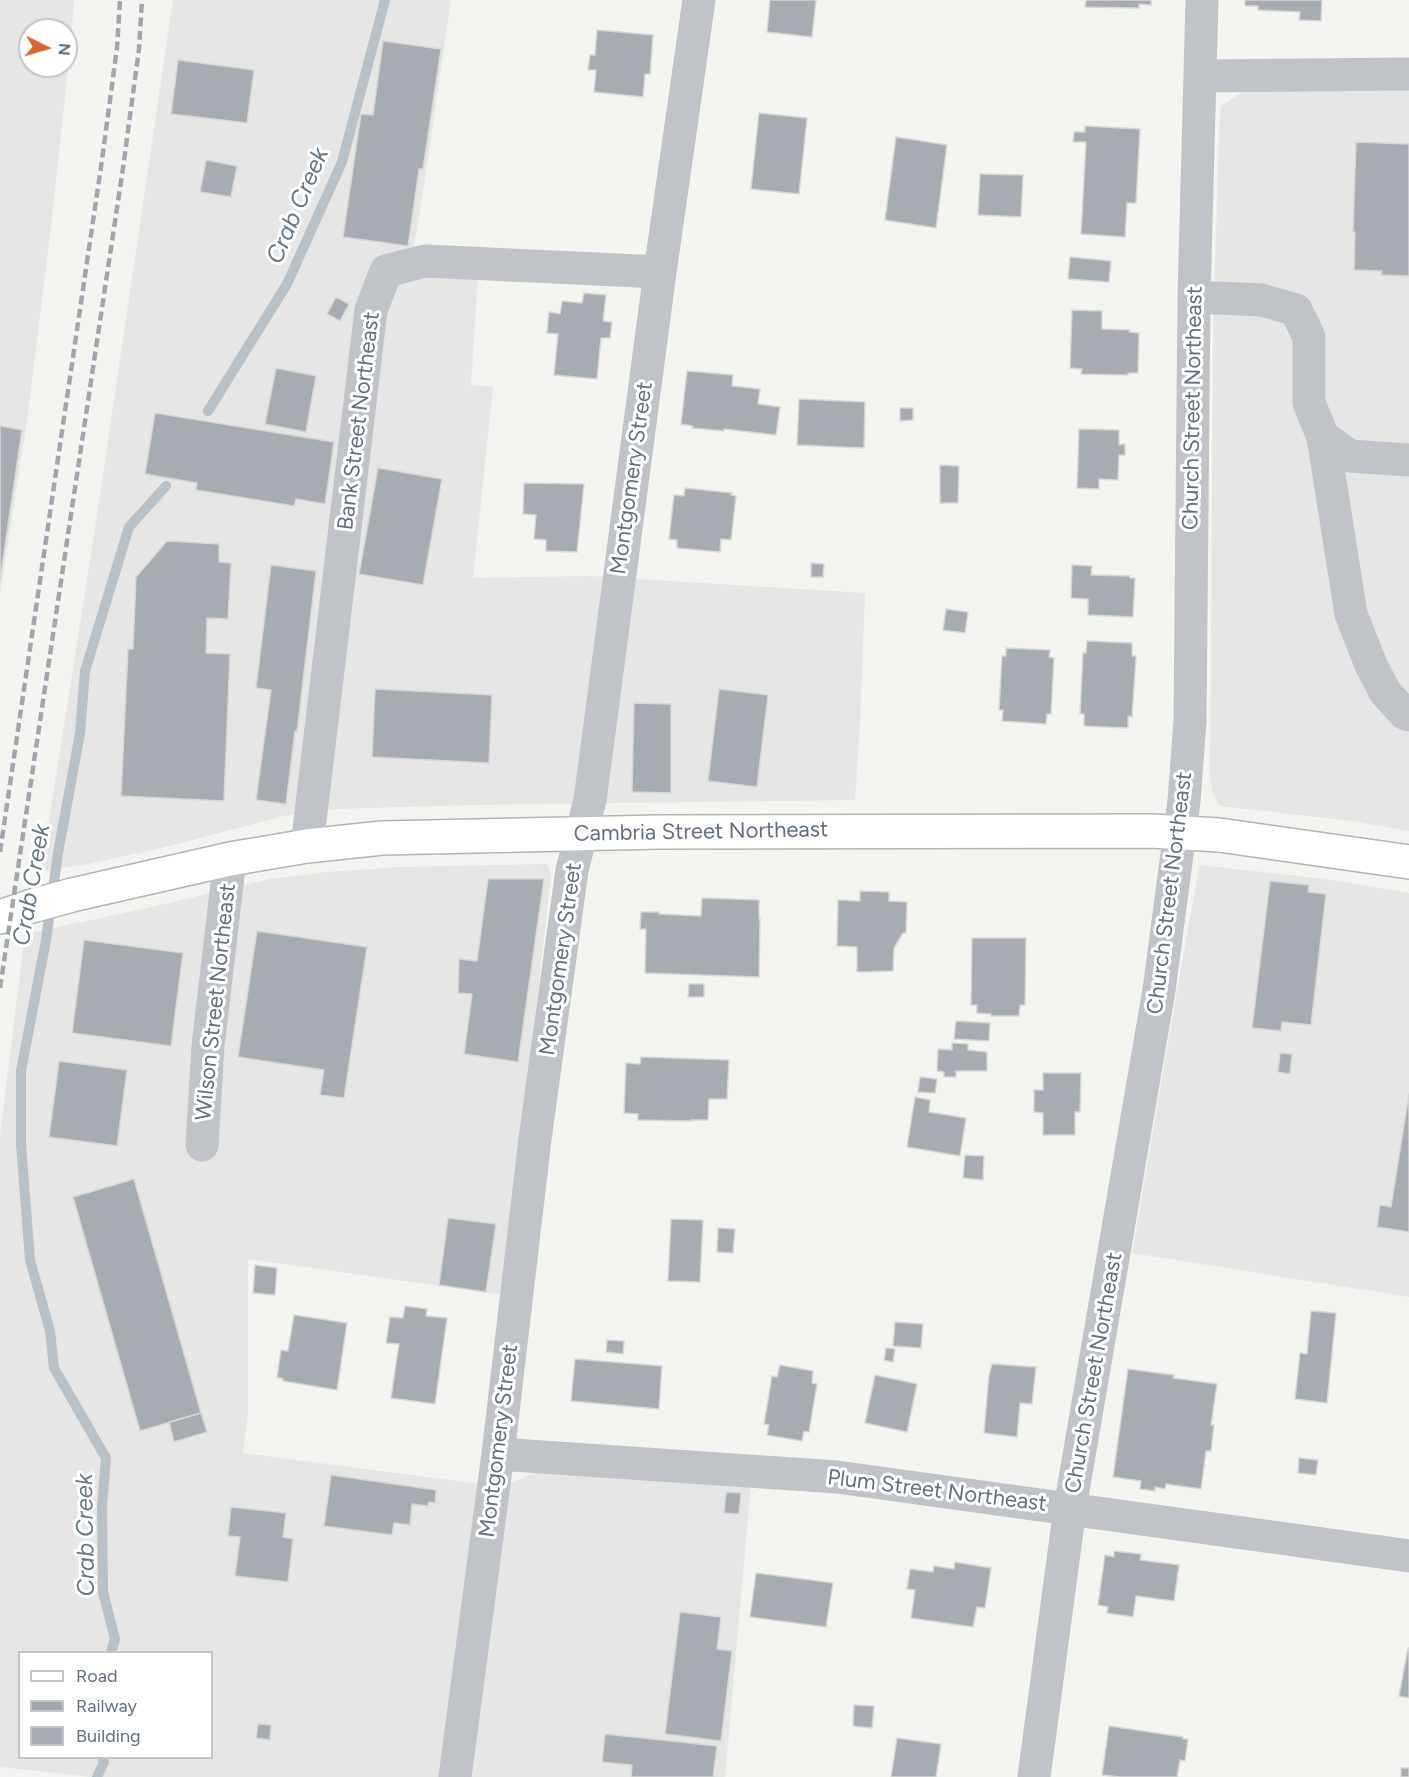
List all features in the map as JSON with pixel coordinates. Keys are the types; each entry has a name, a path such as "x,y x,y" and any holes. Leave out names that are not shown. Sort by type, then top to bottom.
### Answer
{"main road":[{"name":"Cambria Street Northeast","path":"0,917 72,895 230,859 307,846 382,838 581,833 1151,831 1219,835 1409,862"}],"street":[{"name":"Montgomery Street","path":"455,1777 498,1454 535,1139 572,870 590,800 660,272 699,0"},
{"name":"Church Street Northeast","path":"1034,1777 1070,1508 1159,990 1187,771 1190,721 1194,297 1202,0"},
{"path":"1200,76 1409,74"},
{"name":"Bank Street Northeast","path":"307,846 371,310 386,271 424,261 660,272"},
{"path":"1194,297 1262,300 1296,310 1309,338 1309,403 1323,437 1351,614 1371,665 1385,692 1404,713 1409,715"},
{"path":"1323,437 1350,456 1409,460"},
{"name":"Wilson Street Northeast","path":"202,1145 208,1046 230,859"},
{"name":"Plum Street Northeast","path":"498,1454 837,1477 1409,1556"}],"shaded area":[{"path":"0,0 74,0 72,18 18,18 18,78 67,78 27,421 0,594"},
{"path":"173,0 451,0 410,273 478,274 471,385 493,387 473,578 589,576 865,593 855,800 337,809 284,816 162,848 41,872 96,522"},
{"path":"1409,81 1409,831 1352,821 1220,806 1213,794 1210,777 1213,334 1221,106 1245,90"},
{"path":"546,864 550,870 504,1295 248,1259 248,1415 243,1453 480,1484 512,1483 531,1474 547,1470 751,1483 725,1777 92,1777 0,1767 0,1135 24,942 33,932 269,879 399,867"},
{"path":"1200,865 1326,879 1409,893 1409,1297 1132,1253"}],"building":[{"path":"770,0 816,0 812,37 767,32"},
{"path":"1086,0 1151,0 1151,5 1139,4 1139,8 1085,7"},
{"path":"1245,0 1322,0 1321,21 1299,20 1300,12 1258,10 1258,6 1245,6"},
{"path":"597,30 653,35 650,74 645,74 643,97 594,92 596,70 588,70 590,55 595,55"},
{"path":"383,41 441,49 423,169 419,169 408,246 343,237 361,114 373,115"},
{"path":"178,60 254,70 247,123 171,114"},
{"path":"759,113 807,118 799,194 751,189"},
{"path":"1085,126 1140,129 1136,203 1127,203 1125,237 1081,234 1086,142 1073,142 1074,132 1085,132"},
{"path":"896,137 947,145 936,228 885,220"},
{"path":"1356,142 1409,144 1409,276 1381,275 1382,271 1354,270"},
{"path":"206,160 237,166 231,197 200,192"},
{"path":"980,174 1023,175 1021,217 978,215"},
{"path":"1070,257 1111,261 1109,282 1068,279"},
{"path":"584,293 606,295 603,321 612,322 610,338 601,338 597,379 554,375 558,334 547,333 549,312 560,314 562,301 582,303"},
{"path":"336,297 349,304 340,321 327,314"},
{"path":"1072,310 1102,311 1102,329 1130,330 1129,332 1139,333 1138,373 1128,373 1128,375 1081,374 1082,369 1070,368"},
{"path":"276,368 316,376 306,432 265,424"},
{"path":"687,371 733,375 732,386 760,389 758,404 780,407 776,435 692,428 693,426 681,424"},
{"path":"799,399 865,402 864,448 797,445"},
{"path":"900,408 913,408 913,420 900,421"},
{"path":"155,413 334,442 325,504 296,499 294,506 196,490 197,483 145,474"},
{"path":"0,426 22,430 0,580"},
{"path":"1079,429 1119,430 1119,445 1125,444 1125,455 1119,455 1118,480 1099,479 1099,489 1077,488"},
{"path":"940,465 959,466 958,503 940,503"},
{"path":"378,468 442,479 423,585 359,574"},
{"path":"524,483 584,484 577,552 546,551 546,540 534,539 536,515 523,514"},
{"path":"685,488 732,493 731,495 736,496 731,540 721,539 720,552 677,548 677,540 669,539 674,495 684,496"},
{"path":"167,541 219,544 219,562 231,563 228,619 207,618 206,653 230,654 224,801 121,796 128,649 133,649 136,577"},
{"path":"811,563 824,564 823,577 811,577"},
{"path":"271,565 316,571 286,804 256,800 271,690 256,688"},
{"path":"1072,565 1092,566 1091,575 1135,578 1133,617 1088,615 1088,599 1071,598"},
{"path":"946,609 968,612 965,633 943,630"},
{"path":"1087,641 1132,643 1132,656 1136,656 1132,717 1128,716 1128,728 1084,726 1084,714 1080,714 1083,653 1086,653"},
{"path":"1006,648 1050,650 1049,657 1054,658 1051,714 1047,714 1046,724 1002,721 1003,710 999,710 1002,656 1006,656"},
{"path":"375,689 492,695 489,763 372,757"},
{"path":"719,689 768,695 757,787 708,781"},
{"path":"634,703 671,704 671,793 632,792"},
{"path":"488,879 544,879 518,1062 464,1054 472,994 458,993 459,959 477,961"},
{"path":"1270,881 1309,885 1308,892 1326,894 1311,1025 1282,1022 1281,1031 1252,1028"},
{"path":"860,891 889,892 889,901 907,902 906,933 903,933 894,948 893,971 857,972 857,947 837,946 838,900 860,901"},
{"path":"702,898 759,900 759,977 645,973 646,929 640,929 641,912 701,916"},
{"path":"257,931 367,947 344,1098 320,1095 324,1070 238,1057"},
{"path":"972,938 1026,938 1025,1005 1020,1005 1019,1016 991,1016 991,1014 977,1013 977,1005 971,1005"},
{"path":"84,940 183,953 171,1046 72,1033"},
{"path":"689,984 704,984 704,997 688,997"},
{"path":"956,1021 990,1023 989,1041 954,1039"},
{"path":"952,1043 968,1044 968,1050 987,1052 987,1071 956,1071 956,1077 944,1077 944,1072 937,1071 938,1049 952,1050"},
{"path":"1280,1053 1292,1054 1290,1074 1278,1072"},
{"path":"641,1057 729,1060 727,1099 709,1099 708,1120 638,1120 638,1114 624,1113 626,1063 640,1064"},
{"path":"59,1061 127,1070 117,1146 49,1137"},
{"path":"1043,1073 1081,1073 1080,1112 1075,1112 1075,1135 1043,1135 1043,1113 1034,1112 1034,1090 1043,1090"},
{"path":"920,1077 937,1079 935,1093 918,1092"},
{"path":"1409,1094 1409,1232 1377,1227 1380,1205 1391,1207"},
{"path":"915,1097 930,1100 929,1112 966,1118 960,1156 907,1147"},
{"path":"965,1155 984,1156 983,1180 963,1178"},
{"path":"134,1179 201,1413 140,1431 73,1197"},
{"path":"448,1218 496,1224 486,1292 439,1285"},
{"path":"671,1219 703,1220 700,1282 668,1281"},
{"path":"718,1228 735,1229 733,1253 717,1252"},
{"path":"255,1265 277,1268 275,1295 253,1293"},
{"path":"405,1306 427,1309 426,1316 447,1318 435,1404 391,1398 399,1344 386,1343 390,1317 403,1318"},
{"path":"1311,1311 1336,1313 1327,1403 1295,1399 1300,1353 1307,1354"},
{"path":"294,1315 347,1323 337,1390 283,1381 277,1377 281,1350 288,1351"},
{"path":"895,1322 923,1324 921,1348 893,1346"},
{"path":"607,1340 624,1341 623,1354 606,1352"},
{"path":"886,1348 895,1349 893,1362 884,1360"},
{"path":"575,1359 662,1366 659,1409 571,1401"},
{"path":"992,1364 1036,1367 1032,1404 1020,1403 1017,1437 984,1433"},
{"path":"780,1365 813,1371 812,1383 817,1384 809,1432 804,1431 802,1441 767,1435 769,1425 764,1424 772,1376 777,1377"},
{"path":"1128,1369 1217,1384 1211,1425 1214,1425 1211,1451 1206,1451 1201,1489 1166,1484 1165,1489 1155,1487 1155,1491 1140,1489 1141,1481 1113,1477"},
{"path":"875,1375 917,1384 907,1432 865,1423"},
{"path":"201,1413 207,1432 174,1442 169,1422"},
{"path":"1299,1458 1318,1460 1316,1475 1298,1473"},
{"path":"331,1475 436,1490 435,1503 429,1502 428,1506 412,1504 410,1525 394,1523 392,1535 324,1526"},
{"path":"726,1492 741,1493 739,1514 724,1513"},
{"path":"231,1507 286,1513 283,1537 293,1539 288,1582 235,1576 240,1537 228,1536"},
{"path":"1114,1551 1141,1554 1140,1560 1179,1565 1174,1601 1136,1596 1133,1617 1107,1613 1108,1607 1098,1605 1105,1555 1114,1557"},
{"path":"955,1562 991,1568 985,1608 977,1607 973,1627 911,1618 915,1590 907,1589 910,1569 933,1572 934,1566 954,1569"},
{"path":"756,1573 833,1583 826,1627 750,1617"},
{"path":"680,1612 721,1617 717,1649 732,1651 721,1741 665,1734"},
{"path":"1409,1648 1409,1698 1399,1696"},
{"path":"854,1705 874,1706 872,1728 853,1726"},
{"path":"258,1724 271,1725 270,1740 256,1738"},
{"path":"1109,1726 1188,1739 1185,1761 1180,1760 1177,1777 1102,1775"},
{"path":"605,1734 717,1746 713,1777 631,1777 632,1765 602,1762"},
{"path":"897,1738 941,1744 936,1777 891,1777"},
{"path":"1401,1768 1409,1768 1409,1777 1401,1777"}],"waterway":[{"name":"Crab Creek","path":"208,411 287,284 342,162 385,0"},
{"name":"Crab Creek","path":"111,1651 115,1639 103,1592 102,1507 106,1458 54,1368 50,1331 30,1260 21,1144 21,1071 46,940 58,853 80,733 85,671 129,527 166,486"},
{"name":"Crab Creek","path":"97,1777 104,1762 102,1759"}],"railway":[{"path":"0,852 101,167 117,48 120,0"},
{"path":"0,988 123,168 139,49 142,0"}]}
